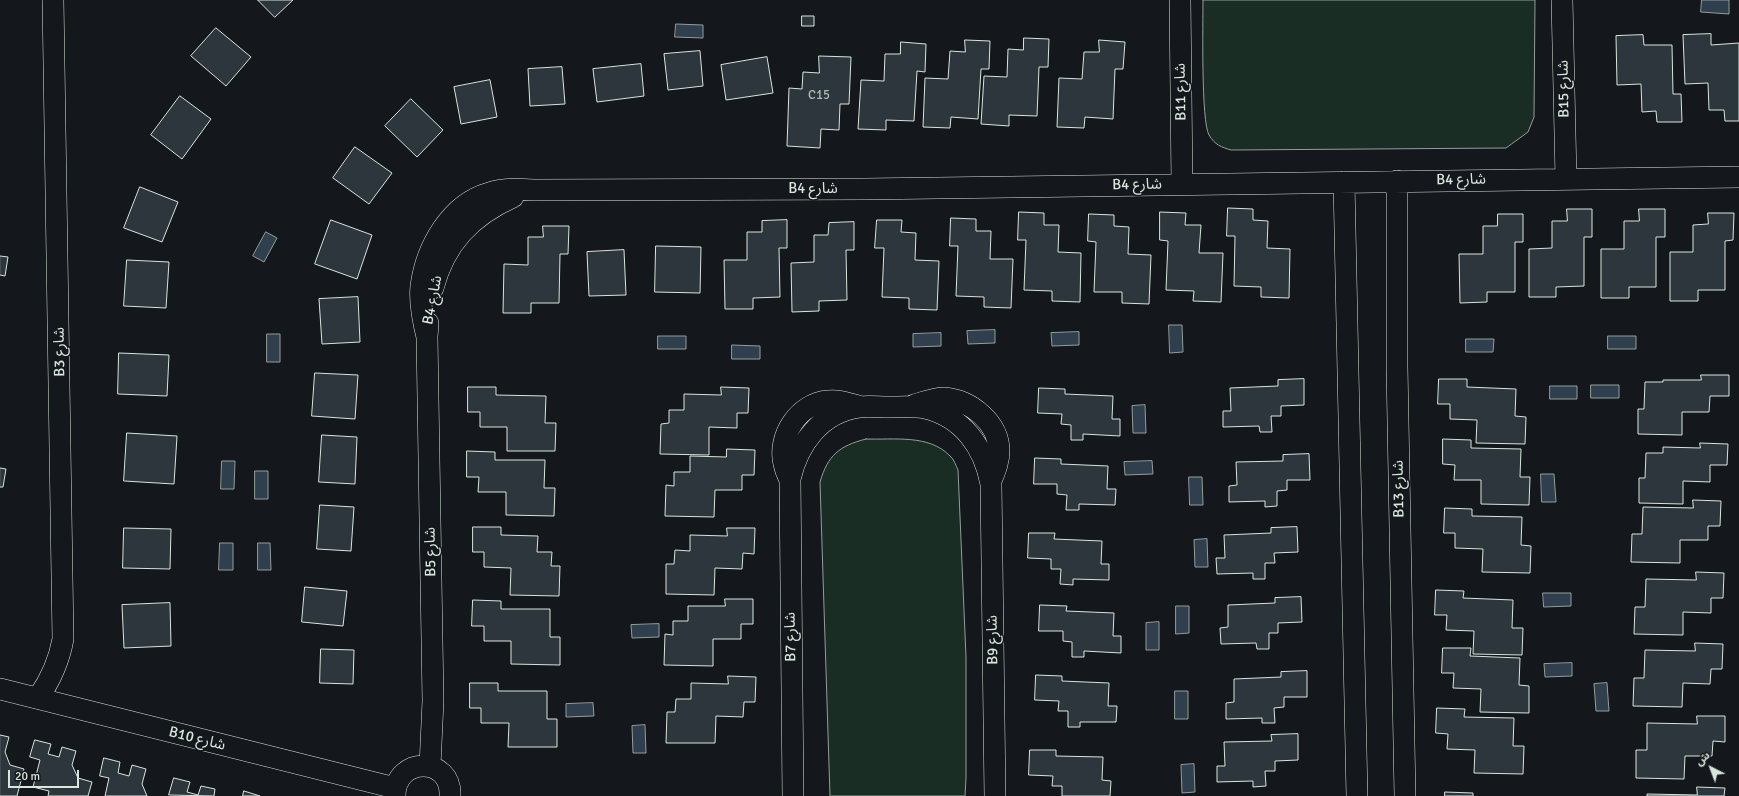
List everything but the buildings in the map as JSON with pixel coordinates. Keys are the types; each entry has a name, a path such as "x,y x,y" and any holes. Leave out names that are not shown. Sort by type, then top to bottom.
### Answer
{"street":[{"name":"B3 شارع","path":"38,698 50,681 59,661 63,639 53,0"},
{"name":"B11 شارع","path":"1180,0 1182,184"},
{"name":"B15 شارع","path":"1562,0 1566,178"},
{"name":"B4 شارع","path":"426,337 422,312 421,287 426,263 436,240 449,220 468,204 488,193 511,188 535,190 865,189 1566,178 1739,177"},
{"name":"B13 شارع","path":"1397,181 1397,367 1405,796"},
{"path":"1344,182 1357,796"},
{"name":"B5 شارع","path":"426,337 433,701 430,766"},
{"name":"B9 شارع","path":"790,479 783,463 783,446 787,430 797,416 810,406 826,401 843,401 859,407 912,406 937,412 950,418 970,435 984,458 991,484 995,796"},
{"name":"B7 شارع","path":"790,479 793,796"},
{"name":"B10 شارع","path":"0,689 395,792"},
{"path":"395,792 399,778 407,770 418,766 430,766 440,771 447,779 451,790 450,796"}],"green space":[{"path":"1203,0 1535,0 1534,117 1528,132 1506,148 1231,150 1224,148 1218,145 1211,138 1206,126 1203,71"},
{"path":"866,439 899,439 922,441 932,444 942,449 951,457 958,470 966,657 965,796 830,796 820,482 827,465 836,453 849,445"}],"water":[{"path":"1702,0 1729,0 1729,14 1701,12"},
{"path":"676,24 703,25 703,38 675,37"},
{"path":"266,232 277,238 264,262 253,256"},
{"path":"1169,325 1182,325 1183,352 1170,353"},
{"path":"995,330 995,343 968,344 967,331"},
{"path":"1079,332 1079,345 1052,346 1051,333"},
{"path":"941,333 941,346 913,347 913,334"},
{"path":"267,334 280,334 280,362 267,362"},
{"path":"658,336 686,336 686,349 658,349"},
{"path":"1608,336 1636,336 1636,349 1608,349"},
{"path":"1466,339 1494,339 1493,352 1466,352"},
{"path":"732,345 760,346 760,359 732,359"},
{"path":"1591,385 1619,385 1619,398 1591,398"},
{"path":"1550,386 1577,386 1577,399 1550,399"},
{"path":"1145,405 1146,433 1133,433 1132,406"},
{"path":"222,461 235,461 234,489 221,489"},
{"path":"1152,461 1153,474 1125,475 1124,462"},
{"path":"255,471 268,471 268,499 255,499"},
{"path":"1541,474 1554,474 1556,502 1542,502"},
{"path":"1189,477 1202,477 1203,505 1190,505"},
{"path":"1207,539 1208,567 1195,567 1194,540"},
{"path":"220,543 233,543 233,570 219,570"},
{"path":"258,543 270,543 271,570 258,570"},
{"path":"1543,593 1571,593 1571,606 1544,607"},
{"path":"1176,606 1189,606 1189,633 1176,634"},
{"path":"1159,622 1159,650 1146,650 1146,623"},
{"path":"659,624 659,637 632,638 631,625"},
{"path":"1572,663 1572,676 1545,677 1544,664"},
{"path":"1607,683 1609,711 1596,711 1594,684"},
{"path":"1175,691 1188,691 1188,719 1175,719"},
{"path":"593,703 594,716 566,717 566,704"},
{"path":"645,725 646,753 633,753 632,726"},
{"path":"1194,764 1195,792 1182,793 1181,765"}]}
